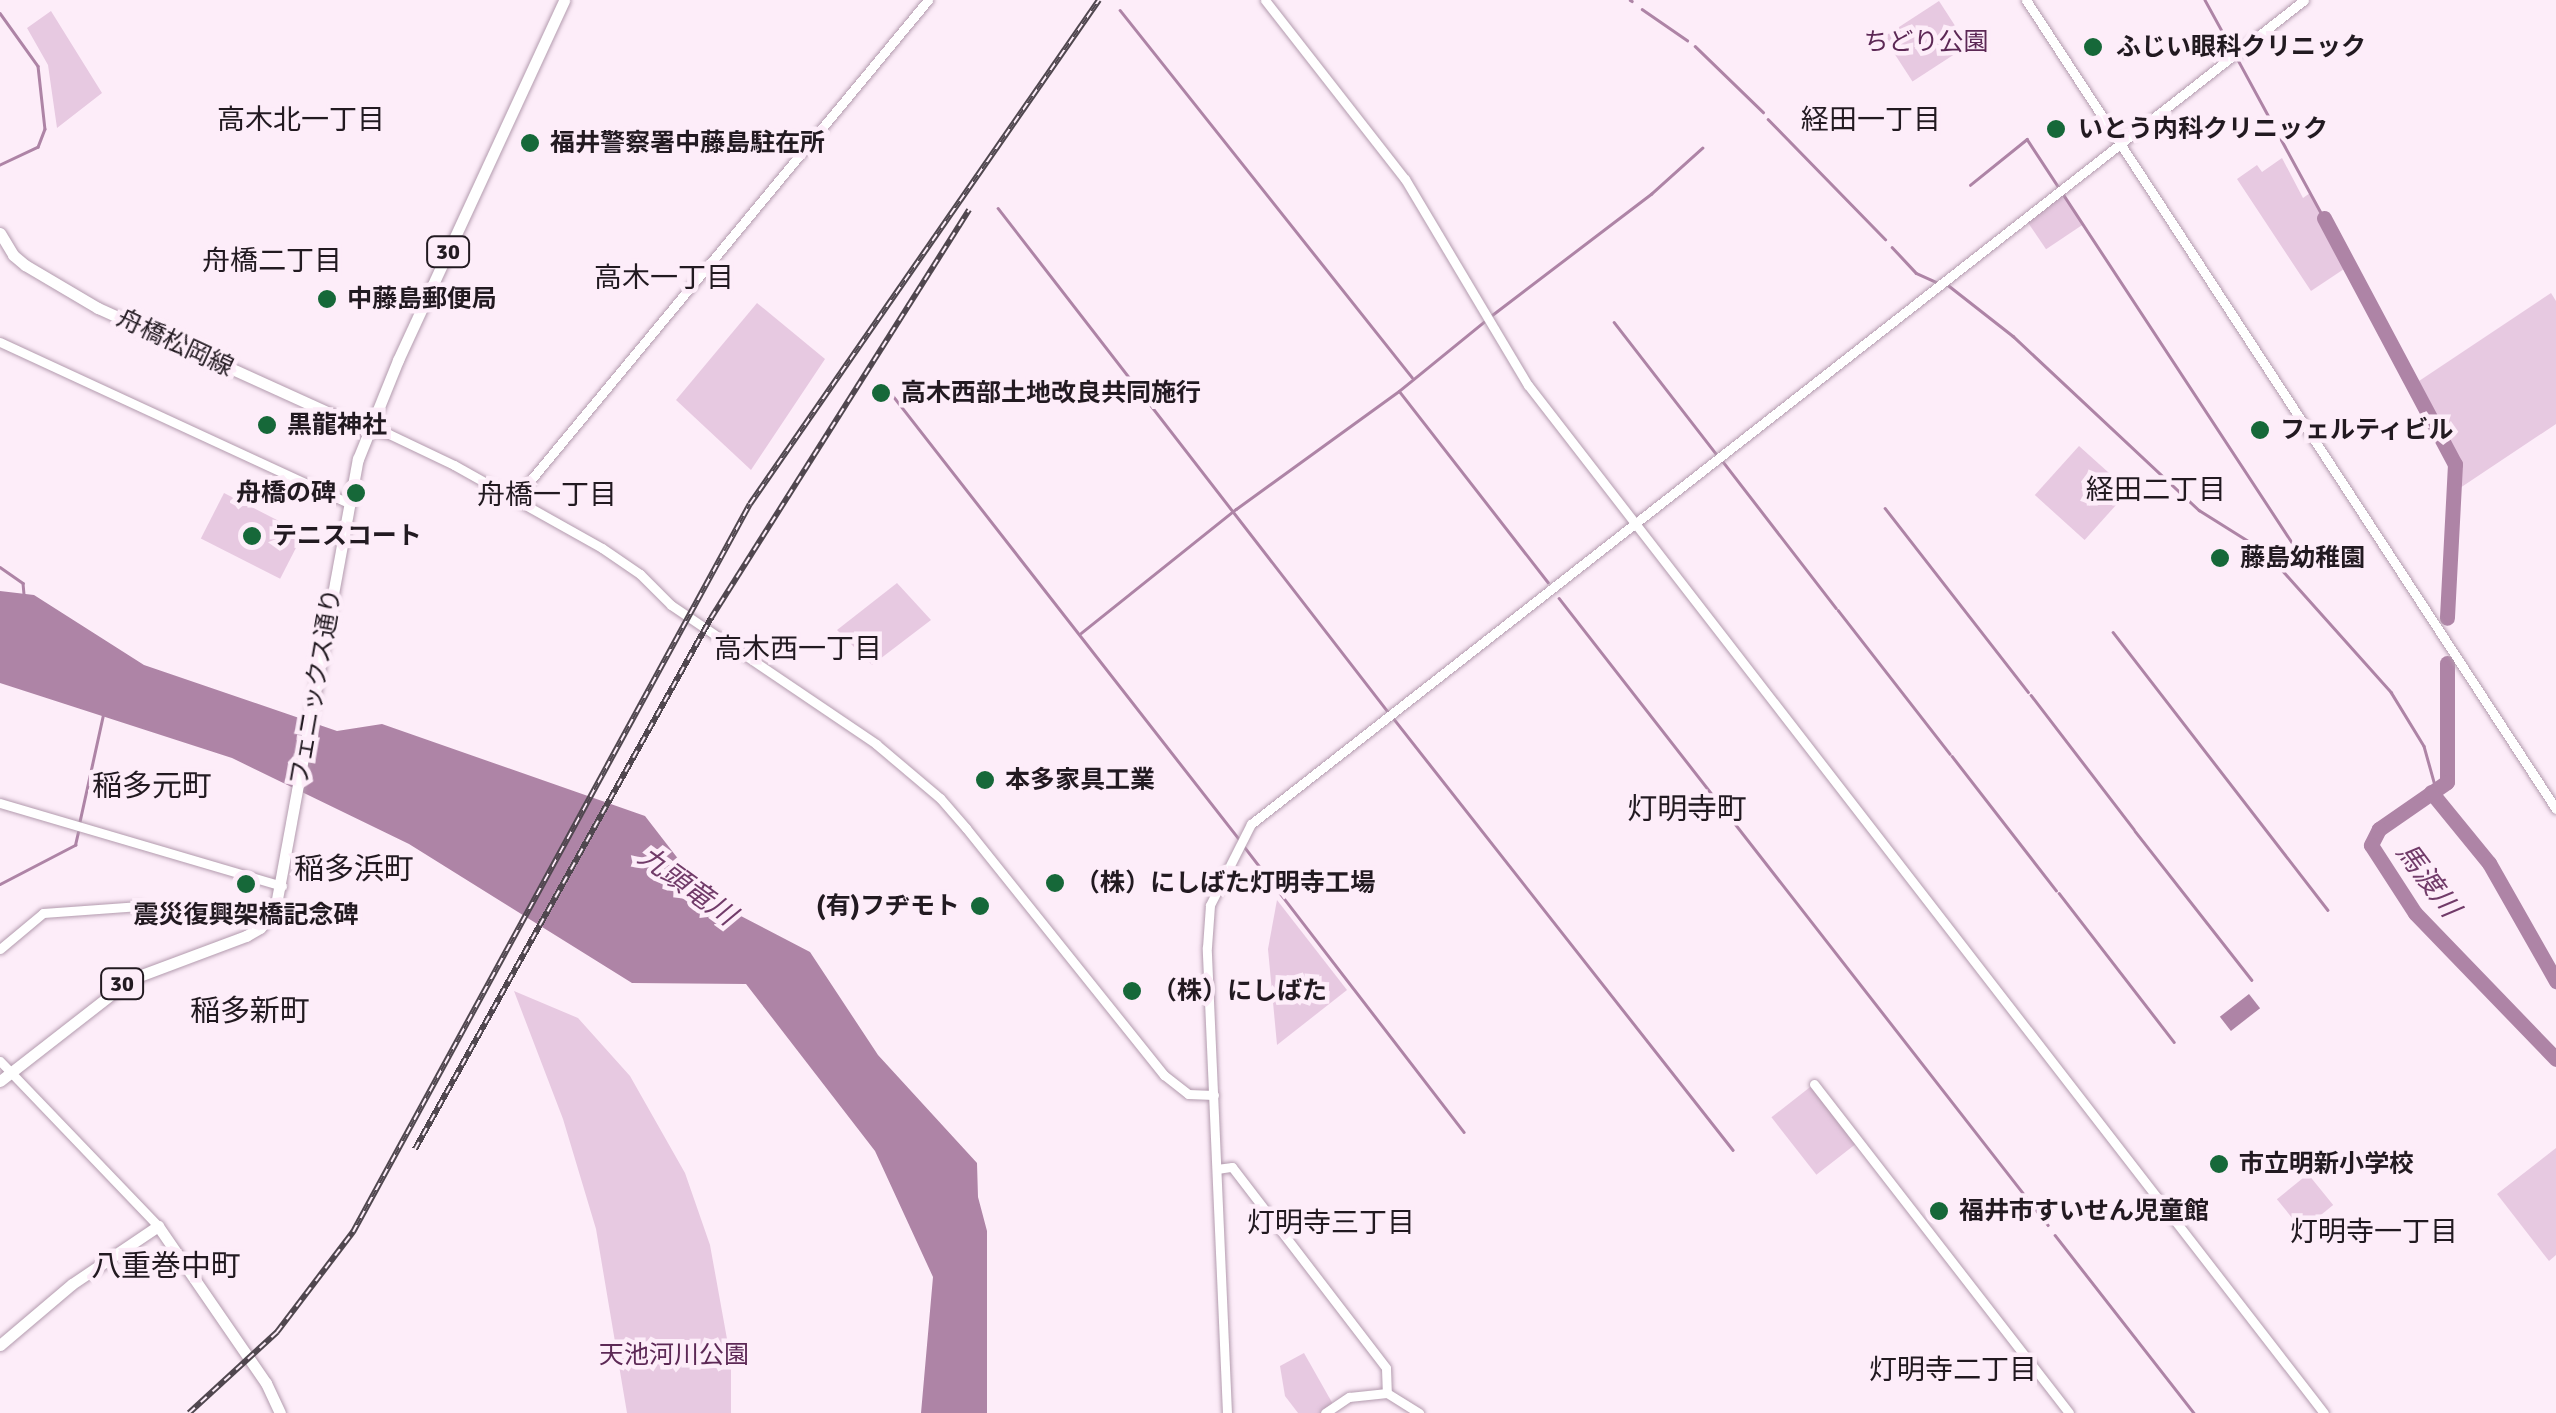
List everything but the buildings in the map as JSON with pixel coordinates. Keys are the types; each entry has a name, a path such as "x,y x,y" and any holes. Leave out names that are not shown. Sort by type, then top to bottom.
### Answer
{"main road":[{"name":"フェニックス通り","path":"0,1081 130,979 260,928 275,910 346,505 367,430 564,0"},
{"name":"舟橋松岡線","path":"0,233 13,255 98,308 367,430"},
{"path":"0,1346 72,1284 158,1226 266,1383 280,1413"}],"street":[{"path":"515,499 928,0"},
{"path":"1265,0 1405,179 1528,385 2324,1413"},
{"path":"2026,0 2556,810"},
{"path":"1227,1413 1206,947 1210,906 1251,824 2304,0"},
{"path":"0,342 346,505"},
{"path":"367,430 389,434 515,499 624,562 672,604 910,770 966,828 1164,1076 1188,1094 1214,1095"},
{"path":"0,803 283,881"},
{"path":"0,949 43,914 140,906"},
{"path":"0,1061 158,1226"},
{"path":"1814,1084 2069,1413"},
{"path":"1216,1169 1232,1167 1386,1368 1387,1394"},
{"path":"1325,1413 1349,1397 1387,1394 1419,1413"}],"green space":[{"name":"ちどり公園","path":"1939,1 1968,45 1913,81 1884,37"},
{"path":"51,11 102,93 57,128 48,65 27,28"},
{"path":"2282,158 2303,198 2310,193 2347,267 2311,291 2237,179 2257,165 2262,172"},
{"path":"2061,191 2083,224 2046,249 2024,216"},
{"path":"2551,293 2556,301 2556,424 2460,488 2462,463 2419,381"},
{"path":"757,303 825,359 751,470 676,400"},
{"path":"2079,446 2129,491 2085,540 2035,495"},
{"name":"テニスコート","path":"224,493 303,533 280,579 201,538"},
{"path":"897,583 931,620 872,665 837,630"},
{"path":"1277,900 1347,990 1277,1045 1268,949"},
{"name":"天池河川公園","path":"514,991 578,1018 630,1076 685,1173 710,1245 731,1361 731,1413 627,1413 596,1229 563,1119"},
{"path":"1814,1084 1859,1142 1816,1175 1771,1117"},
{"path":"2556,1148 2556,1255 2549,1261 2497,1194"},
{"path":"2308,1174 2333,1205 2302,1230 2277,1199"},
{"path":"1304,1353 1334,1406 1322,1413 1298,1413 1285,1396 1280,1366"}],"water":[{"name":"九頭竜川","path":"0,591 34,595 144,665 337,731 382,724 645,816 710,900 810,952 878,1055 977,1163 978,1197 987,1231 987,1413 921,1413 933,1277 875,1151 746,984 632,983 409,844 232,758 0,683"},
{"path":"2249,994 2260,1008 2231,1031 2220,1017"}],"waterway":[{"path":"2205,0 2233,51"},
{"path":"1642,9 1687,40"},
{"path":"1120,10 1412,377"},
{"path":"0,13 38,66 45,129 38,147 0,165"},
{"path":"1695,46 1763,112"},
{"path":"2237,58 2324,218"},
{"path":"1768,119 1885,239"},
{"path":"1970,185 2027,139 2297,550"},
{"path":"1492,315 1651,194 1702,148"},
{"path":"998,208 1389,713"},
{"name":"馬渡川","path":"2324,218 2455,464 2447,618"},
{"path":"1892,247 1916,273 1936,282"},
{"path":"1948,285 2013,336 2199,510 2266,552 2391,692 2424,746 2436,789"},
{"path":"1081,633 1236,509 1399,391 1486,320"},
{"path":"1614,322 1717,455"},
{"path":"883,383 1239,839"},
{"path":"1400,392 1548,582"},
{"path":"1721,459 1836,608"},
{"path":"1885,508 2028,692"},
{"path":"0,567 23,583 24,594"},
{"path":"1559,598 2048,1225"},
{"path":"1838,610 1950,754"},
{"path":"2113,632 2328,910"},
{"name":"馬渡川","path":"2447,663 2447,782 2379,829 2371,845 2415,913 2556,1059"},
{"path":"2031,695 2134,829"},
{"path":"79,824 103,715"},
{"path":"1394,719 1733,1150"},
{"path":"1952,756 2056,890"},
{"path":"2431,792 2489,863 2556,981"},
{"path":"2135,831 2252,980"},
{"path":"0,884 75,845 78,832"},
{"path":"1243,845 1464,1132"},
{"path":"2059,893 2174,1042"},
{"path":"2055,1235 2194,1413"}],"railway":[{"path":"189,1413 277,1332 353,1232 750,504 1099,0"},
{"path":"415,1149 711,618 969,210"}],"place":[{"name":"ふじい眼科クリニック","path":"2093,47"},
{"name":"いとう内科クリニック","path":"2056,129"},
{"name":"福井警察署中藤島駐在所","path":"530,143"},
{"name":"中藤島郵便局","path":"327,299"},
{"name":"高木西部土地改良共同施行","path":"881,393"},
{"name":"黒龍神社","path":"267,425"},
{"name":"フェルティビル","path":"2260,430"},
{"name":"舟橋の碑","path":"356,493"},
{"name":"テニスコート","path":"252,536"},
{"name":"藤島幼稚園","path":"2220,558"},
{"name":"本多家具工業","path":"985,780"},
{"name":"（株）にしばた灯明寺工場","path":"1055,883"},
{"name":"震災復興架橋記念碑","path":"246,884"},
{"name":"(有)フヂモト","path":"980,906"},
{"name":"（株）にしばた","path":"1132,991"},
{"name":"市立明新小学校","path":"2219,1164"},
{"name":"福井市すいせん児童館","path":"1939,1211"}],"district":[{"name":"高木北一丁目","path":"301,120"},
{"name":"経田一丁目","path":"1871,120"},
{"name":"舟橋二丁目","path":"272,261"},
{"name":"高木一丁目","path":"664,278"},
{"name":"経田二丁目","path":"2156,490"},
{"name":"舟橋一丁目","path":"547,495"},
{"name":"高木西一丁目","path":"798,649"},
{"name":"稲多元町","path":"152,787"},
{"name":"灯明寺町","path":"1687,810"},
{"name":"稲多浜町","path":"354,870"},
{"name":"稲多新町","path":"250,1012"},
{"name":"灯明寺三丁目","path":"1331,1223"},
{"name":"灯明寺一丁目","path":"2374,1232"},
{"name":"八重巻中町","path":"166,1267"},
{"name":"灯明寺二丁目","path":"1953,1370"}]}
